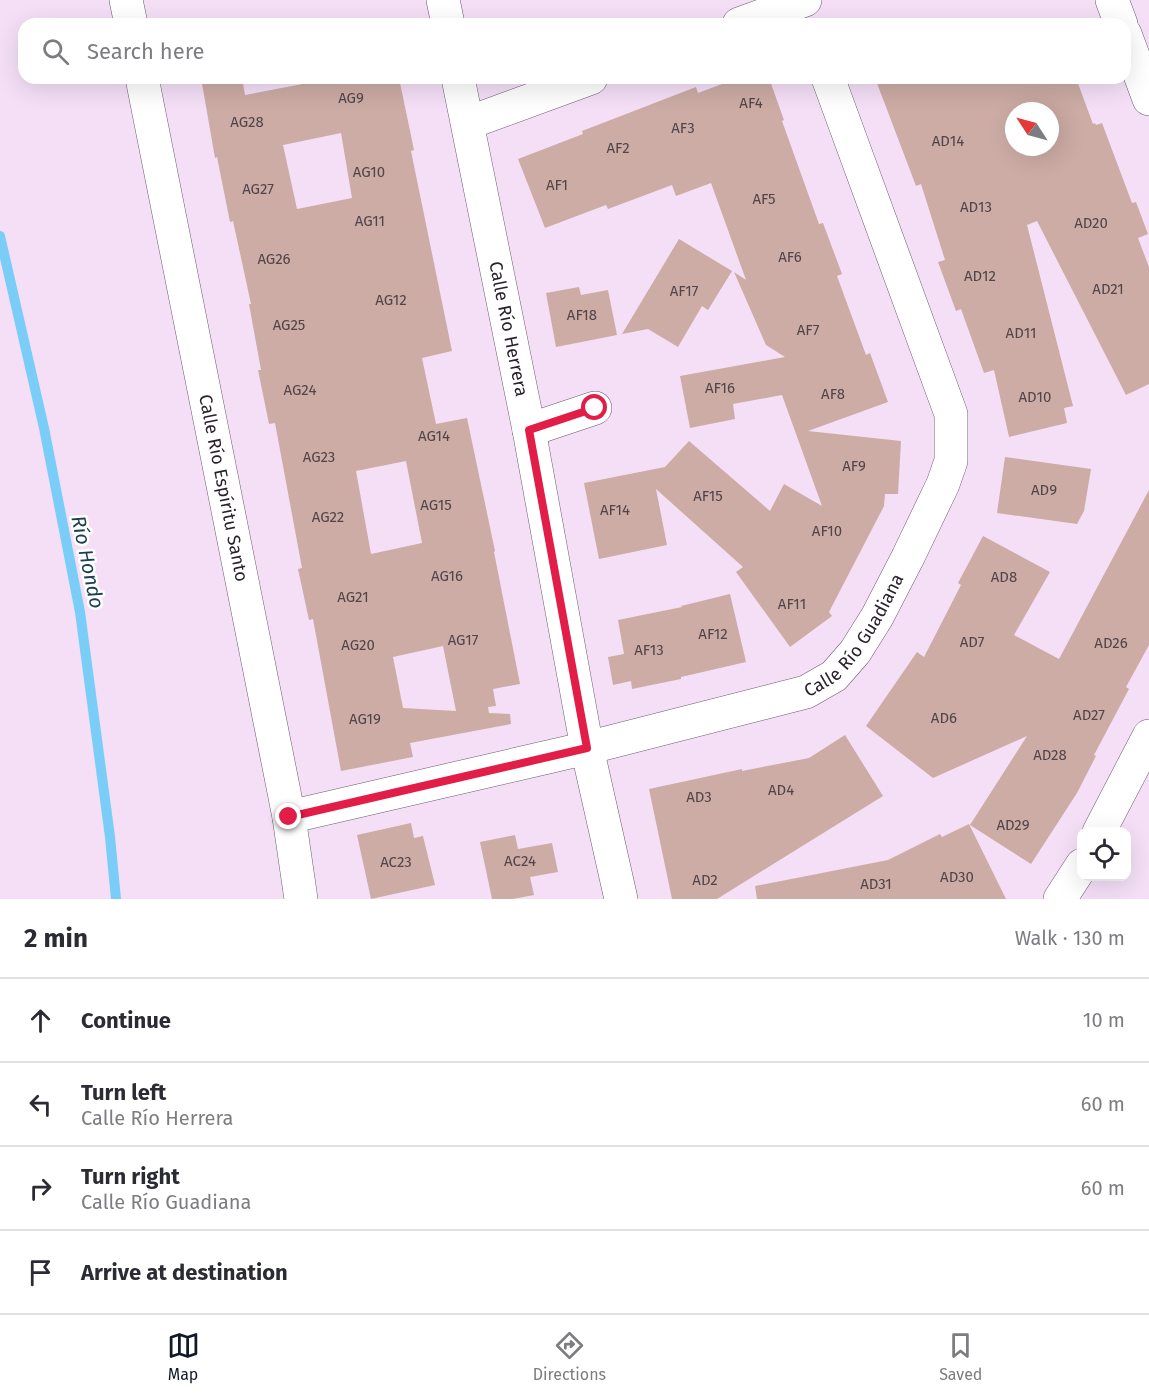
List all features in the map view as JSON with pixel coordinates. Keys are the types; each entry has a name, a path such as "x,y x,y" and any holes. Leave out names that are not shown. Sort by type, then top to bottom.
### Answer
{"street":[{"path":"126,0 130,18"},
{"path":"443,0 447,18"},
{"path":"1112,0 1119,18"},
{"path":"765,18 804,9"},
{"path":"1131,50 1149,99"},
{"name":"Calle Río Espíritu Santo","path":"143,84 289,817 301,899"},
{"name":"Calle Río Herrera","path":"459,84 529,430 587,748 621,899"},
{"path":"468,123 575,84"},
{"name":"Calle Río Guadiana","path":"289,817 587,748 806,692 834,676 855,652 877,617 944,484 951,460 951,414 830,84"},
{"path":"529,430 595,408"},
{"path":"1101,827 1149,736"},
{"path":"1060,899 1077,873"}],"building":[{"path":"202,84 243,84 245,95 303,84 400,84 414,150 411,151 452,351 422,358 436,424 467,418 520,684 493,689 496,706 488,707 489,713 510,714 511,724 410,743 413,757 341,771 313,619 309,620 298,569 302,568 275,423 269,424 258,370 261,370 249,304 251,304 233,221 230,222 217,157 215,158","holes":["341,133 352,198 297,209 283,145","406,461 422,543 371,554 356,471","443,646 456,711 403,708 393,657"]},
{"path":"722,84 771,84 819,224 823,223 842,274 837,276 866,355 870,353 888,402 808,431 901,441 898,494 885,494 884,506 829,612 832,616 790,647 736,572 743,567 656,489 667,545 599,559 584,483 665,467 689,441 770,511 784,484 822,506 782,395 733,404 735,419 690,428 680,376 785,357 766,345 734,272 746,280 711,183 676,196 672,185 608,209 606,205 545,228 518,159 583,134 582,131 696,87 698,93"},
{"path":"877,84 1078,84 1093,124 1102,123 1132,203 1136,202 1148,234 1138,238 1149,267 1149,384 1126,395 1037,221 1027,225 1073,406 1064,408 1067,423 1009,437 994,370 984,373 961,309 956,311 938,262 945,260 921,184 916,186"},
{"path":"679,239 732,271 708,310 702,306 678,347 648,329 622,334"},
{"path":"579,287 581,295 608,290 617,335 556,347 546,293"},
{"path":"1005,457 1091,469 1084,511 1077,524 997,513"},
{"path":"1149,490 1149,645 1126,687 1129,689 1077,793 1031,864 970,825 1027,736 933,778 866,726 917,652 924,657 961,585 958,583 983,536 1050,572 1014,635 1059,659"},
{"path":"730,594 746,662 632,689 631,681 613,685 608,657 624,654 618,620 682,607"},
{"path":"845,735 883,796 717,899 672,899 649,789 742,769 742,771 809,758"},
{"path":"411,823 414,838 423,836 435,885 371,899 357,835"},
{"path":"969,824 1006,899 757,899 755,886 888,860 940,834 942,837"},
{"path":"515,835 518,849 552,843 558,872 530,877 534,895 513,899 492,899 480,842"}],"waterway":[{"name":"Río Hondo","path":"0,236 44,428 80,612 116,899"}],"route":[{"path":"289,817 587,748 529,430 595,408"}]}
